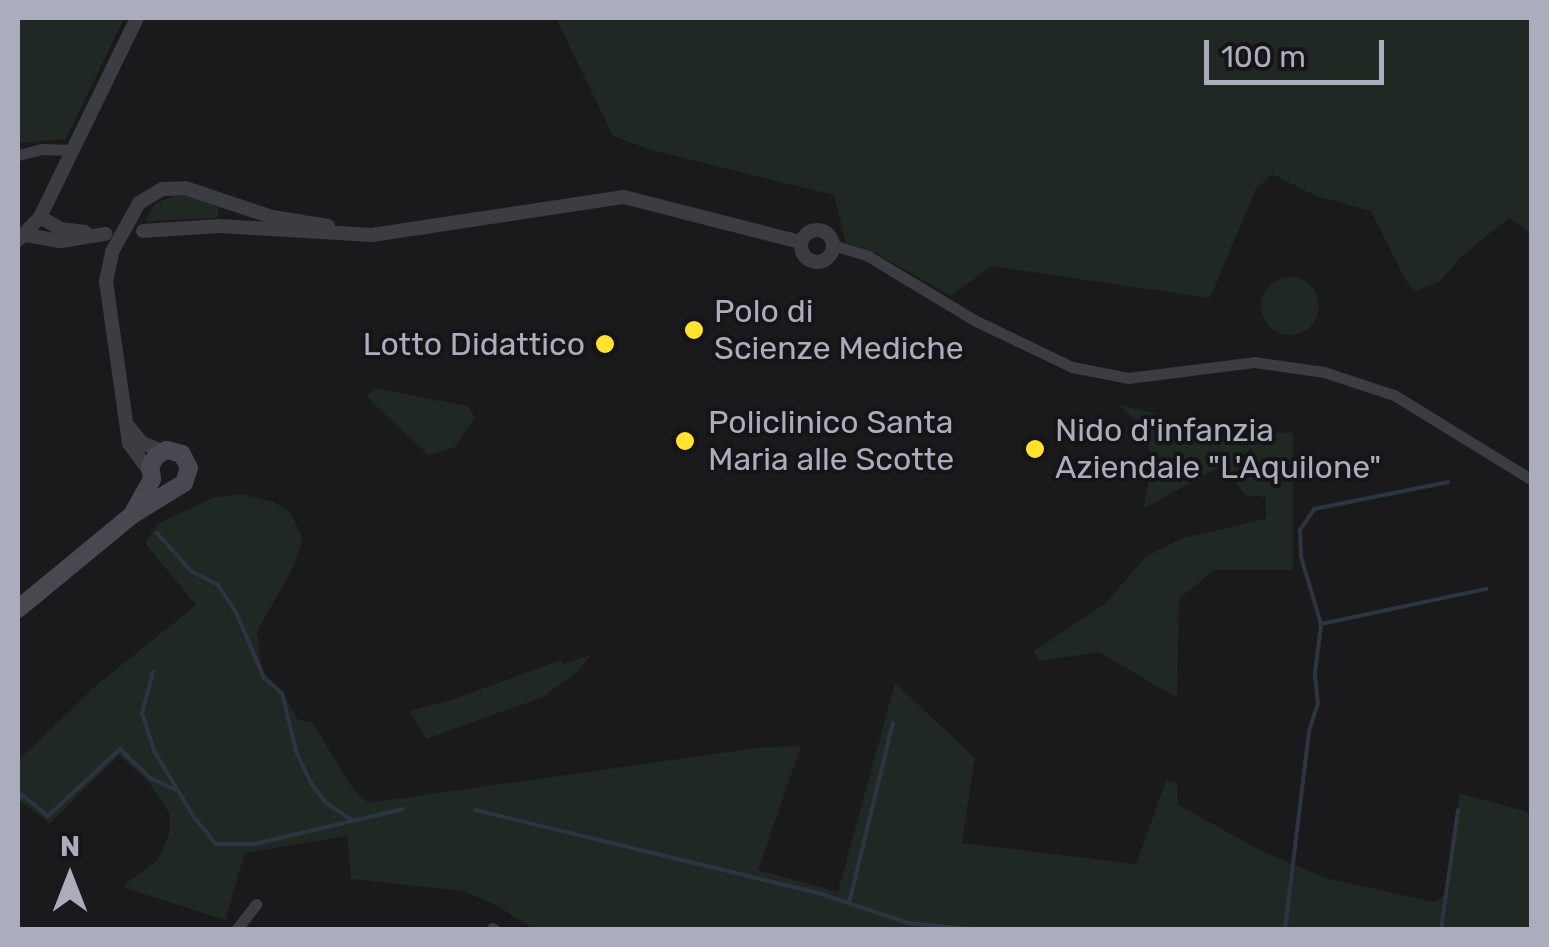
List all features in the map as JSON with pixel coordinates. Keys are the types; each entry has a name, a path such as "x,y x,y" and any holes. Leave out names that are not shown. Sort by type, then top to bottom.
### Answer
{"main road":[{"path":"18,608 132,514 184,483 189,464 177,452 162,451 152,460 151,475 132,514"},
{"path":"151,475 169,489"}],"street":[{"path":"22,238 40,217 138,18"},
{"path":"18,156 38,149 73,150"},
{"path":"151,475 132,451 106,287 108,265 139,203 158,190 179,188 278,219 322,224 342,234"},
{"path":"143,231 237,227 386,233 624,197 801,242"},
{"path":"228,204 241,220 237,227"},
{"path":"22,238 61,241 105,234 61,229 40,217"},
{"path":"801,242 816,229 826,232 834,244 868,256 984,324 1072,368 1128,378 1254,362 1324,372 1394,394 1532,480"},
{"path":"801,242 804,256 816,262 829,257 834,244"},
{"path":"129,427 142,444 162,451"},
{"path":"236,930 256,904"}],"shaded area":[{"path":"18,18 124,18 66,139 18,143"},
{"path":"556,18 1531,18 1531,234 1509,218 1462,256 1439,282 1415,291 1406,281 1371,211 1316,196 1272,174 1256,189 1210,298 991,266 951,296 872,251 846,243 834,195 651,150 613,136"},
{"path":"173,196 190,196 218,206 218,218 145,221 155,204"},
{"path":"1290,277 1311,285 1319,306 1311,327 1290,335 1269,327 1261,306 1269,285"},
{"path":"374,388 468,406 475,418 454,448 428,455 367,397"},
{"path":"1117,404 1153,413 1199,439 1293,432 1293,570 1214,570 1179,599 1177,698 1099,652 1040,661 1033,651 1105,604 1146,556 1183,538 1266,519 1266,497 1245,495 1223,465 1143,509 1151,472 1149,447 1137,421"},
{"path":"242,494 274,502 291,514 303,539 294,566 257,631 262,670 282,692 298,720 312,722 353,789 368,803 756,748 801,746 758,870 838,892 895,683 975,758 962,843 1136,864 1166,781 1177,782 1178,805 1262,851 1326,878 1434,902 1449,893 1459,793 1531,813 1531,929 534,929 498,906 463,891 351,879 347,836 245,853 225,920 122,887 158,860 170,832 170,814 149,783 119,755 50,823 21,802 18,807 18,761 93,688 196,605 145,543 157,524 213,498"},
{"path":"590,655 580,670 543,697 426,739 409,711 561,660 564,664"}],"waterway":[{"path":"1285,930 1309,731 1318,704 1315,673 1321,624 1301,557 1300,530 1314,509 1448,482"},
{"path":"157,533 191,571 217,584 236,612 264,678 282,693 296,751 311,783 326,803 351,819"},
{"path":"1321,624 1486,589"},
{"path":"153,672 142,713 154,751 194,817 216,844 254,844 403,809"},
{"path":"849,903 893,723"},
{"path":"18,801 22,795 48,816 120,749 150,778 176,790"},
{"path":"475,810 818,893 908,923 982,930"},
{"path":"1441,930 1458,810"}],"place":[{"name":"Polo di Scienze Mediche","path":"694,330"},
{"name":"Lotto Didattico","path":"605,344"},
{"name":"Policlinico Santa Maria alle Scotte","path":"685,441"},
{"name":"Nido d'infanzia Aziendale \"L'Aquilone\"","path":"1035,449"}]}
